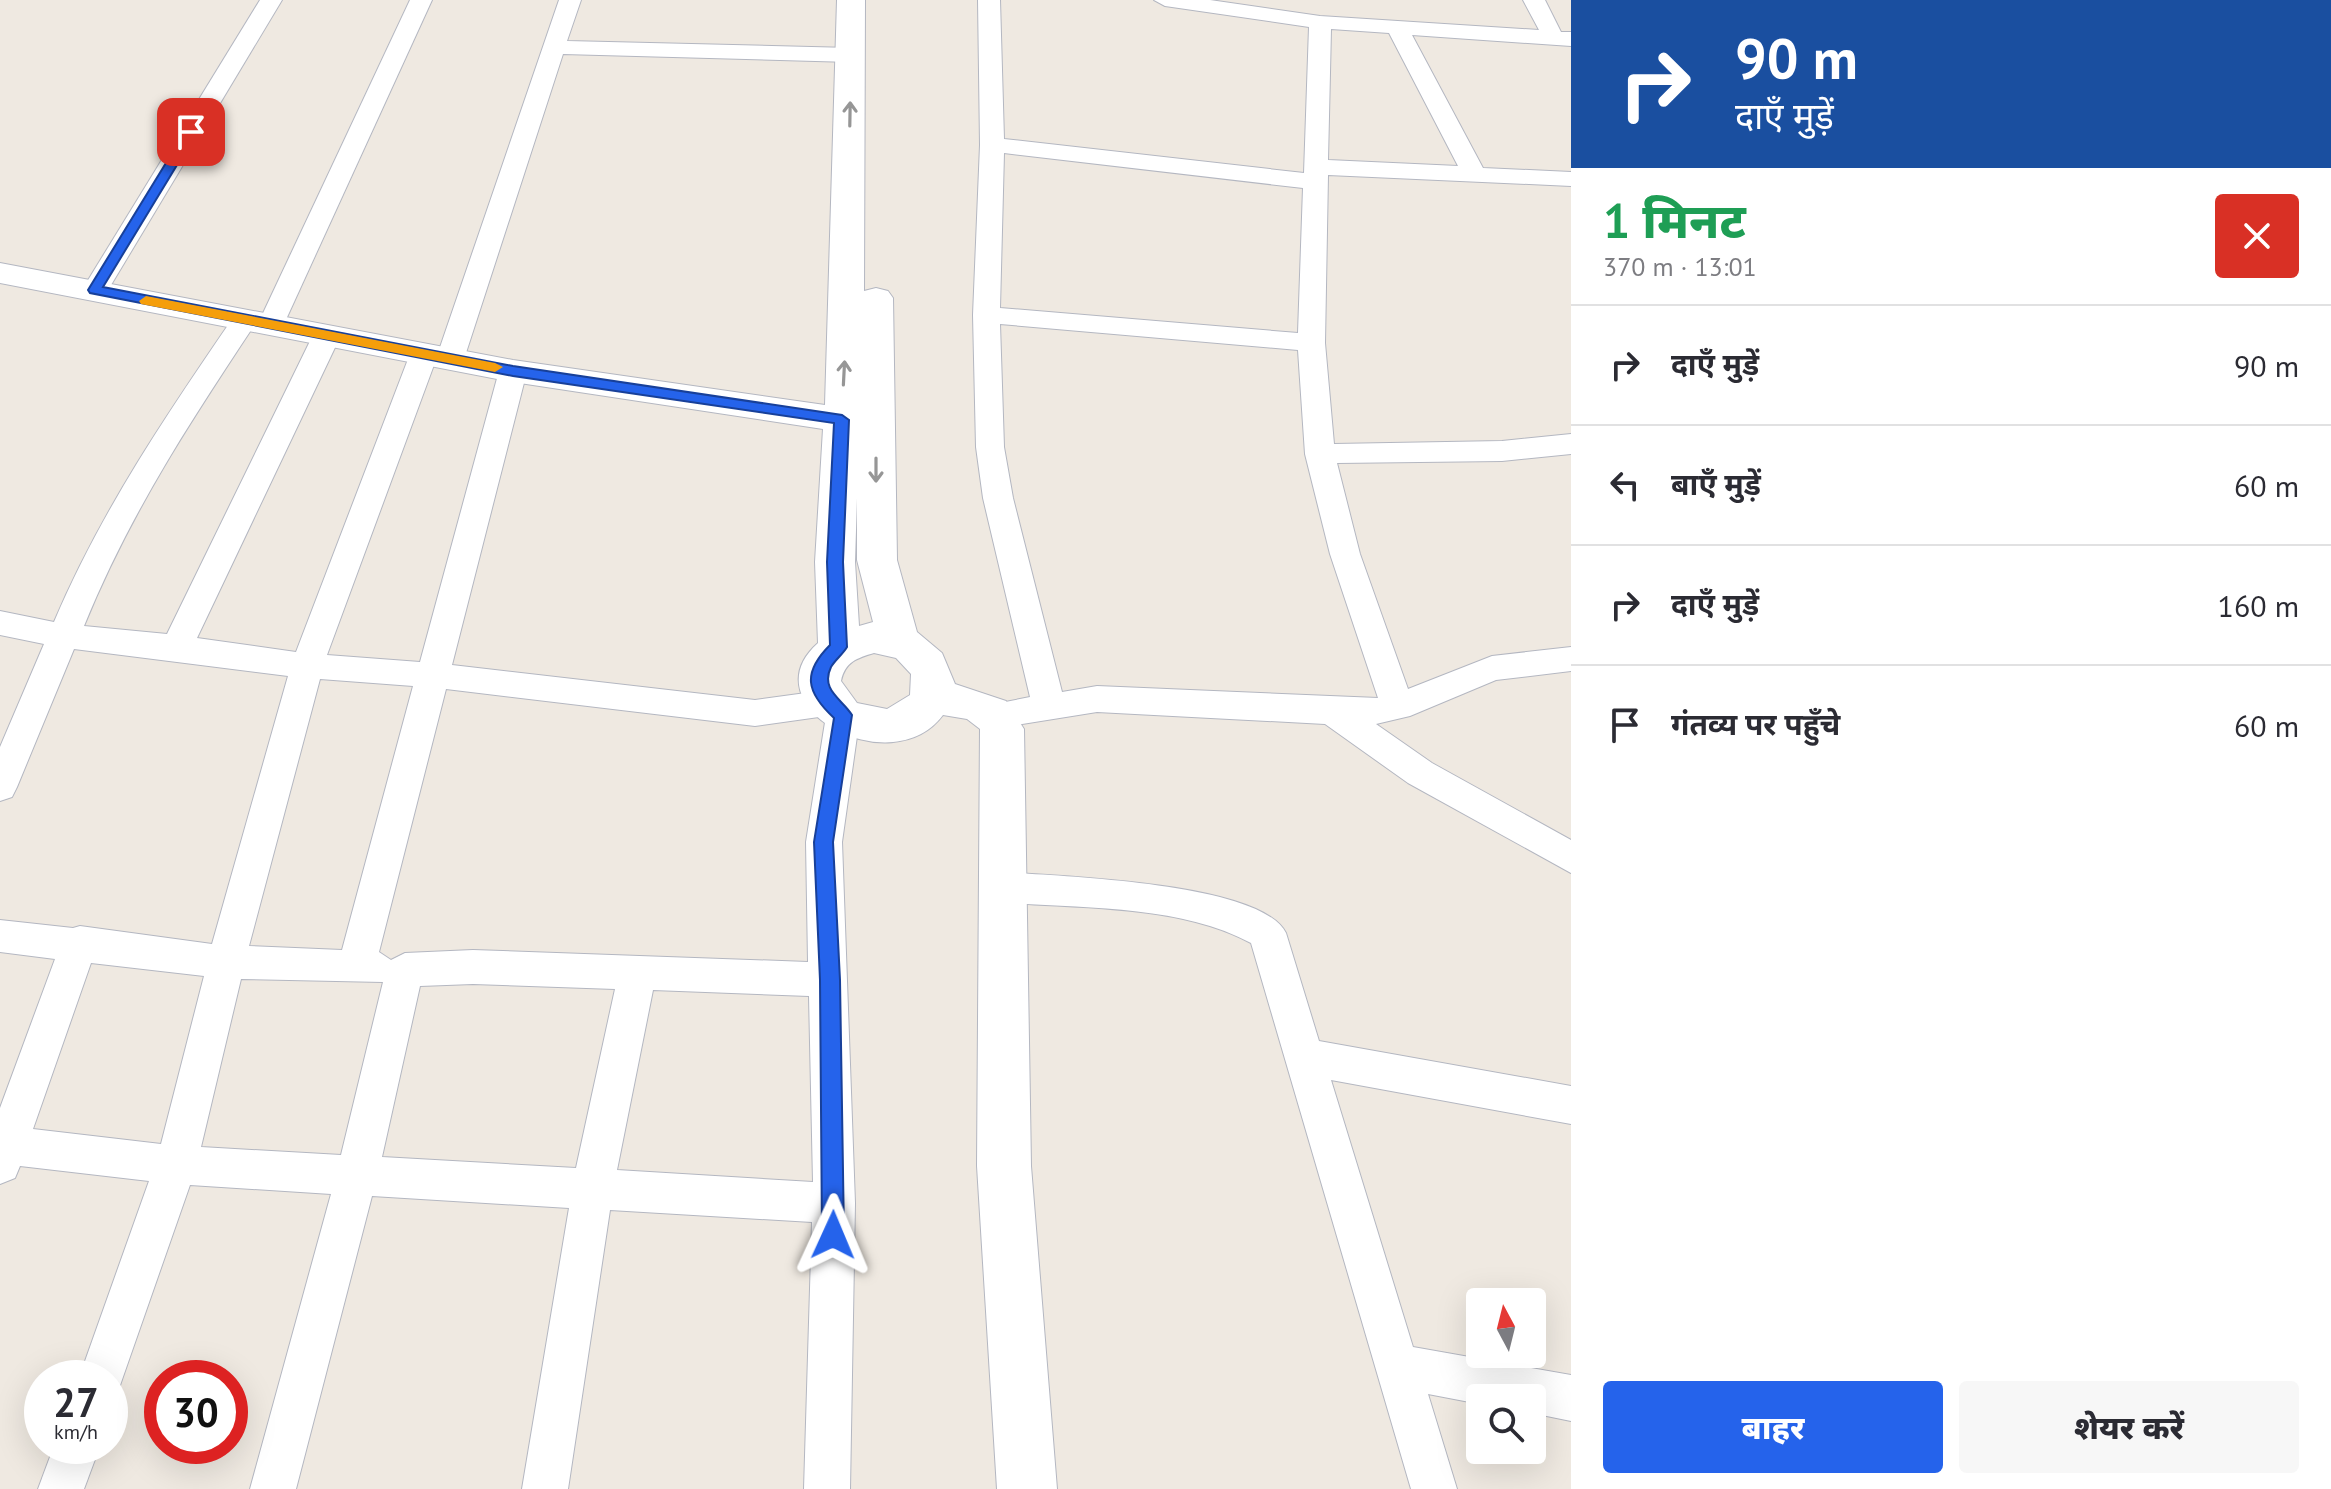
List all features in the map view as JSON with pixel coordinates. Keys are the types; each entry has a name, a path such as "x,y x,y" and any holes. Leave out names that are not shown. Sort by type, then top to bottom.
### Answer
{"main road":[{"path":"851,0 847,323 877,560 899,641"},
{"path":"839,647 835,562 859,422 876,0"},
{"path":"0,273 513,371 859,422"},
{"path":"874,637 899,641 925,658 935,681 933,697 918,714 903,722 869,725 836,709 819,680 824,662 839,647 874,637"},
{"path":"933,697 985,707 997,715 1002,729 1004,1166 1027,1489"}],"street":[{"path":"95,290 271,0"},
{"path":"0,787 12,725 65,636 90,573 152,457 257,324 421,0"},
{"path":"107,1360 176,1165 258,835 307,666 437,356 556,47 570,0"},
{"path":"989,0 992,145 986,315 990,447 998,498 1049,706"},
{"path":"1165,0 1320,22 1562,38"},
{"path":"1534,0 1562,38"},
{"path":"1320,22 1311,343 1320,454 1345,554 1398,707"},
{"path":"1397,28 1475,175"},
{"path":"556,47 851,55"},
{"path":"992,145 1318,174 1571,179"},
{"path":"986,315 1311,343"},
{"path":"177,647 326,337"},
{"path":"356,967 513,371"},
{"path":"1320,454 1502,451 1571,444"},
{"path":"0,623 65,636 177,647 307,666 431,675 755,713 836,709 824,842 834,1203 827,1489"},
{"path":"997,715 1097,699 1369,713 1398,707 1492,668 1571,659"},
{"path":"1335,713 1453,793 1571,858"},
{"path":"1001,887 1214,909 1249,920 1267,933 1434,1489"},
{"path":"0,936 80,942 227,962 405,970 473,967 830,980"},
{"path":"80,942 3,1151 176,1165 834,1203"},
{"path":"273,1489 357,1174 405,970"},
{"path":"545,1489 593,1187 638,972"},
{"path":"1306,1057 1571,1105"},
{"path":"1398,1366 1571,1398"},
{"path":"61,1489 70,1464"}],"slow traffic":[{"path":"146,301 495,367"}],"route":[{"path":"191,132 95,290 513,371 691,400 842,420 835,562 839,647 824,662 819,680 823,697 843,715 823,865 830,980 833,1235"}]}
